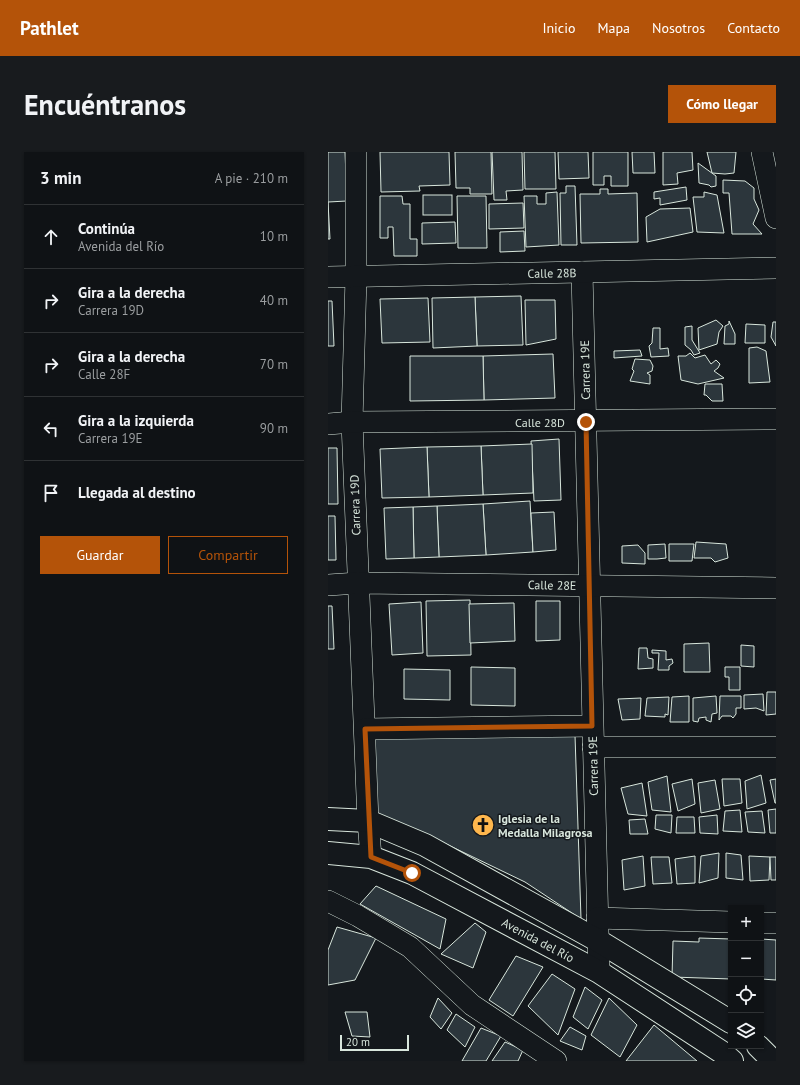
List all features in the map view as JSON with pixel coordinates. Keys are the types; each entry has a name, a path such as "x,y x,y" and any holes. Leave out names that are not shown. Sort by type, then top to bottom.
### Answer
{"main road":[{"path":"328,819 368,822 425,845 597,940 728,1020"},
{"name":"Avenida del Río","path":"328,853 371,857 412,873 599,972 723,1053 732,1061"},
{"path":"761,1049 773,1061"}],"street":[{"name":"Carrera 19D","path":"356,152 356,277 352,422 368,822 371,857"},
{"path":"762,152 776,218"},
{"name":"Calle 28B","path":"328,277 776,268"},
{"name":"Carrera 19E","path":"582,272 597,940 599,972"},
{"name":"Calle 28D","path":"328,424 352,422 776,420"},
{"name":"Calle 28E","path":"328,585 358,583 776,588"},
{"path":"365,729 592,726"},
{"path":"593,747 776,747"},
{"path":"328,902 358,916 410,947 472,1004 556,1061"},
{"path":"597,918 728,922"},
{"path":"764,923 776,923"}],"building":[{"path":"328,152 345,152 347,201 328,202"},
{"path":"380,152 449,152 450,185 419,186 420,191 381,192"},
{"path":"455,152 491,152 492,194 470,194 470,188 456,188"},
{"path":"492,152 522,152 523,190 506,191 507,200 494,200"},
{"path":"524,152 555,152 556,189 525,189"},
{"path":"558,152 588,152 589,178 559,179"},
{"path":"593,152 628,152 628,186 611,186 611,176 604,176 604,185 593,185"},
{"path":"632,152 654,152 655,173 633,173"},
{"path":"663,152 692,152 693,170 677,173 678,184 663,185"},
{"path":"707,152 736,152 734,173 712,173"},
{"path":"698,163 716,176 716,186 711,187 709,185 699,183"},
{"path":"723,180 745,181 754,188 754,199 759,210 753,224 762,234 732,234 729,193 723,193"},
{"path":"566,186 575,186 577,245 561,245 560,193 566,193"},
{"path":"686,187 687,200 660,205 660,198 654,199 654,192"},
{"path":"600,189 608,189 608,194 637,193 638,242 581,243 580,194 600,194"},
{"path":"557,192 559,245 526,247 524,196 537,196 537,204 546,204 546,193"},
{"path":"704,192 717,195 724,233 697,232 693,197 704,197"},
{"path":"423,195 452,195 452,215 423,215"},
{"path":"380,196 402,196 403,204 410,204 410,239 417,239 417,256 394,256 393,227 388,227 388,238 380,238"},
{"path":"457,196 486,196 487,248 458,248"},
{"path":"328,202 330,239 328,239"},
{"path":"523,203 524,228 489,229 489,204"},
{"path":"690,208 693,232 647,242 646,217 660,209"},
{"path":"455,222 456,243 422,244 422,223"},
{"path":"524,231 525,251 500,252 500,232"},
{"path":"521,296 523,345 477,346 475,297"},
{"path":"475,297 477,346 433,348 432,298"},
{"path":"428,298 430,342 382,343 380,299"},
{"path":"525,300 555,300 556,339 526,345"},
{"path":"328,301 332,301 334,346 328,346"},
{"path":"716,320 723,326 719,332 717,344 699,350 698,328"},
{"path":"729,321 735,334 735,344 724,344 725,326 729,324"},
{"path":"773,322 776,322 776,346 771,337"},
{"path":"746,324 765,325 765,343 745,343"},
{"path":"692,326 692,340 700,353 694,355 685,345 685,327"},
{"path":"653,328 660,328 660,349 668,348 669,356 651,357 649,346 652,343"},
{"path":"757,347 766,351 770,382 749,383 749,348"},
{"path":"640,350 642,356 614,358 614,351"},
{"path":"690,353 695,358 705,355 711,364 716,360 720,364 714,371 724,378 698,384 681,380 678,356 686,356"},
{"path":"553,354 555,398 484,400 483,356"},
{"path":"410,356 483,356 484,400 410,401"},
{"path":"635,359 650,360 653,366 652,371 647,373 650,375 650,384 630,381 634,371 632,369"},
{"path":"705,384 722,384 723,401 712,401 704,395"},
{"path":"559,439 561,500 534,501 531,441"},
{"path":"532,444 533,493 483,495 481,446"},
{"path":"481,446 483,495 429,497 427,447"},
{"path":"427,447 429,497 382,498 380,449"},
{"path":"328,448 337,448 338,504 328,504"},
{"path":"530,501 533,552 486,555 483,504"},
{"path":"483,504 486,555 439,557 437,506"},
{"path":"437,506 439,557 414,558 413,507"},
{"path":"413,507 414,558 386,559 384,508"},
{"path":"554,512 556,550 533,552 531,513"},
{"path":"328,516 335,516 336,560 328,560"},
{"path":"696,542 726,544 728,558 715,562 711,558 694,558"},
{"path":"665,544 666,558 648,559 648,545"},
{"path":"669,544 694,544 692,561 669,561"},
{"path":"638,545 645,553 645,564 622,563 622,546"},
{"path":"470,600 471,655 427,656 426,601"},
{"path":"536,601 560,601 560,640 536,641"},
{"path":"421,602 423,653 392,655 389,604"},
{"path":"514,603 515,641 470,643 469,604"},
{"path":"328,606 332,606 334,649 328,649"},
{"path":"709,643 710,672 684,672 684,644"},
{"path":"741,645 754,646 754,667 741,666"},
{"path":"639,648 647,648 648,658 653,659 653,668 638,669"},
{"path":"652,650 666,651 666,660 672,659 673,663 669,666 669,670 658,670 659,653 652,653"},
{"path":"471,667 515,668 515,706 471,705"},
{"path":"725,667 740,667 740,690 729,690 729,677 725,677"},
{"path":"404,669 450,670 450,700 404,699"},
{"path":"767,692 776,692 776,714 766,715"},
{"path":"763,694 764,711 756,708 744,709 744,695"},
{"path":"689,696 689,722 670,722 672,697"},
{"path":"716,696 717,713 712,714 711,722 706,720 706,717 699,718 698,722 693,721 693,698"},
{"path":"720,696 741,696 741,708 736,708 736,714 733,718 731,716 722,716 719,720"},
{"path":"669,697 668,715 665,714 665,717 645,716 647,698"},
{"path":"641,698 640,719 622,720 618,699"},
{"name":"Iglesia de la Medalla Milagrosa","path":"373,735 575,735 581,919 525,882 426,834 374,822"},
{"path":"761,775 766,803 747,809 745,781"},
{"path":"667,776 671,812 652,810 648,782"},
{"path":"692,779 695,804 678,811 672,784"},
{"path":"722,779 740,779 742,803 724,806"},
{"path":"776,779 776,803 775,803 770,780"},
{"path":"715,780 720,809 701,813 698,783"},
{"path":"642,783 647,816 628,814 621,788"},
{"path":"776,809 776,833 770,833 768,810"},
{"path":"740,810 742,832 723,831 725,811"},
{"path":"762,811 765,833 748,832 745,812"},
{"path":"656,815 672,815 671,833 655,829"},
{"path":"717,815 718,834 700,833 699,817"},
{"path":"677,817 694,817 695,833 676,833"},
{"path":"645,819 648,834 630,834 629,820"},
{"path":"719,853 718,878 699,883 701,856"},
{"path":"726,853 741,855 743,880 726,878"},
{"path":"643,856 645,886 624,890 622,860"},
{"path":"695,856 695,883 677,884 675,859"},
{"path":"749,856 770,857 769,880 750,881"},
{"path":"651,857 669,857 672,883 653,884"},
{"path":"770,857 776,857 776,880 771,880"},
{"path":"376,886 446,919 440,949 360,904"},
{"path":"475,923 486,932 473,968 441,954"},
{"path":"337,927 376,938 355,980 328,985 328,950"},
{"path":"699,938 728,939 728,979 672,977 673,941 699,942"},
{"path":"764,939 776,940 776,980 764,979"},
{"path":"516,956 543,967 513,1016 489,1000"},
{"path":"552,974 575,989 558,1035 528,1006"},
{"path":"585,987 602,1000 588,1029 573,1017"},
{"path":"438,998 452,1013 441,1029 430,1017"},
{"path":"609,998 637,1025 620,1057 591,1035"},
{"path":"345,1012 367,1012 370,1037 352,1036"},
{"path":"456,1014 475,1027 465,1047 447,1030"},
{"path":"654,1025 697,1061 626,1061"},
{"path":"570,1027 586,1036 582,1050 560,1041"},
{"path":"481,1028 501,1036 486,1061 462,1061"},
{"path":"505,1042 523,1050 518,1061 492,1061"}],"place":[{"name":"Iglesia de la Medalla Milagrosa","path":"483,825"}],"route":[{"path":"412,873 371,857 368,822 365,729 592,726 586,422"}]}
